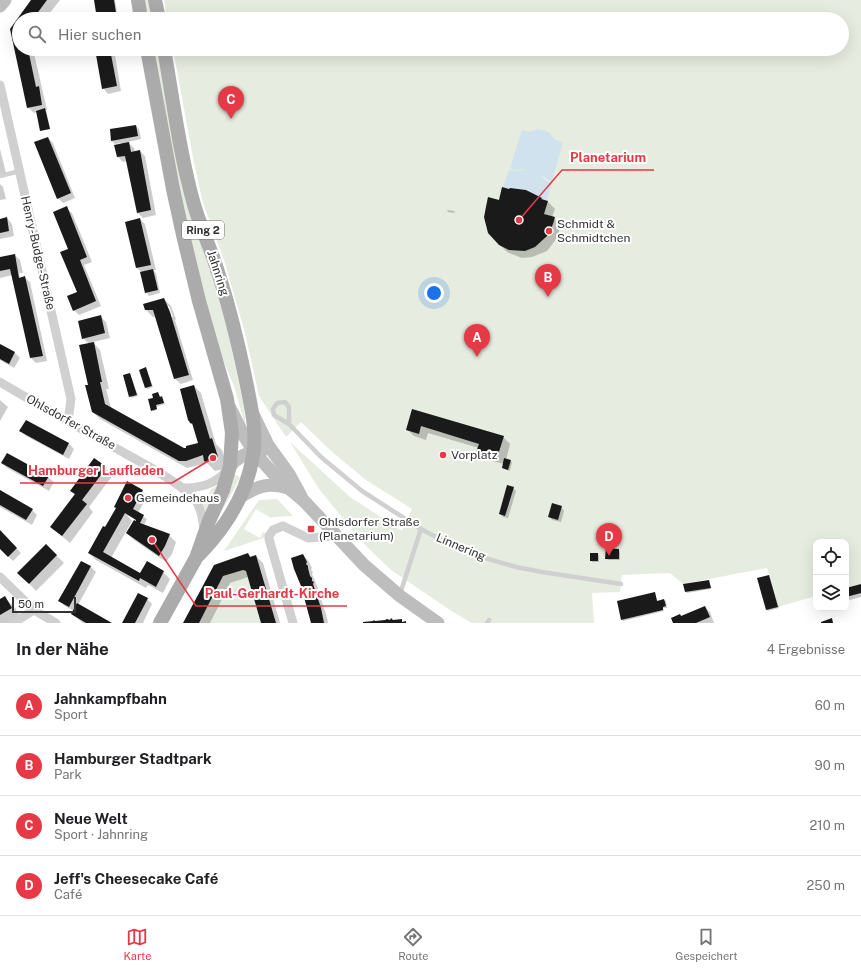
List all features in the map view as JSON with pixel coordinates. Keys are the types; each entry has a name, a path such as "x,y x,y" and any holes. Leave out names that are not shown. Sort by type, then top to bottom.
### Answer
{"main road":[{"path":"138,0 140,12"},
{"path":"155,0 158,12"},
{"name":"Jahnring","path":"148,56 178,214 198,301 227,399"},
{"name":"Jahnring","path":"165,56 188,184 198,218 225,295 235,333 251,409 254,432 254,452"},
{"name":"Ring 2","path":"160,623 196,558 204,533 223,490 230,466 232,433 227,399"},
{"name":"Ring 2","path":"196,558 220,532 240,497 249,473 254,452"}],"street":[{"path":"0,6 5,0"},
{"name":"Henry-Budge-Straße","path":"0,85 71,399 68,420"},
{"name":"Ohlsdorfer Straße","path":"0,382 144,464 182,488 197,502 201,512 204,533"},
{"path":"227,399 238,424 254,452 280,481 304,501 364,566 426,619 438,623"},
{"path":"251,409 257,425 277,458 289,474 304,501"},
{"path":"182,488 200,487 210,484 242,456 254,452 264,452 277,458"},
{"path":"240,497 253,489 265,485 278,485 288,488"},
{"path":"293,623 269,539 270,533 276,528 283,526 308,538 337,536"},
{"path":"0,577 34,610 56,623"},
{"path":"14,623 34,610"}],"lane":[{"path":"0,176 20,172"},
{"name":"Linnering","path":"289,424 289,407 284,402 278,402 274,407 273,413 289,424 321,457 362,491 436,537 485,558 542,572 621,584"},
{"path":"400,596 421,529"}],"shaded area":[{"path":"144,0 149,0 151,12 147,12"},
{"path":"164,0 861,0 861,584 849,587 849,539 813,539 813,597 778,607 767,568 683,584 670,573 622,575 620,592 592,593 594,623 472,623 391,570 364,544 319,489 290,442 350,497 402,531 412,509 366,480 330,450 301,422 286,437 259,396 245,333 224,260 203,203 174,56 849,56 849,12 166,12"},
{"path":"154,56 158,56 182,187 213,277 227,328 243,403 246,428 234,386 216,343 180,195"},
{"path":"234,474 240,477 213,526"},
{"path":"220,484 206,515 203,505 211,489"},
{"path":"277,499 293,516 271,518 256,509 244,529 260,538 263,532 266,534 264,538 224,551 259,500"},
{"path":"243,570 246,571 261,623 199,623 223,576"}],"water":[{"path":"538,129 549,132 555,140 563,142 552,181 541,175 546,181 552,183 547,200 541,199 525,189 509,189 503,187 509,170 515,171 524,170 515,170 510,168 522,130 530,132"}],"building":[{"path":"31,0 47,0 38,12 22,12"},
{"path":"94,0 114,0 116,12 96,12"},
{"path":"12,26 12,38 10,29"},
{"path":"16,56 29,56 36,87 39,86 42,105 27,108"},
{"path":"96,56 111,56 117,86 102,89"},
{"path":"45,108 50,129 40,131 36,111"},
{"path":"136,125 138,136 111,141 110,129"},
{"path":"48,137 71,193 57,199 34,142"},
{"path":"129,142 131,152 140,150 151,210 137,213 125,156 117,157 114,145"},
{"path":"502,187 526,190 542,198 541,199 548,201 544,214 555,217 547,236 535,247 525,251 509,250 499,245 488,233 484,217 488,197 499,200"},
{"path":"67,206 87,257 80,260 96,301 73,311 67,296 77,292 60,252 68,249 53,212"},
{"path":"7,217 9,231 0,233 0,219"},
{"path":"140,218 151,265 136,268 125,222"},
{"path":"15,254 19,278 25,276 43,356 30,358 10,269 0,271 0,257"},
{"path":"153,269 158,290 145,293 140,272"},
{"path":"164,298 170,312 189,375 174,379 153,310 145,310 143,304"},
{"path":"101,315 105,333 82,339 78,321"},
{"path":"94,342 105,404 186,448 186,446 198,443 192,423 191,424 188,420 180,389 194,385 210,439 212,438 218,457 206,462 204,461 203,455 186,461 179,461 92,412 85,385 88,385 79,345"},
{"path":"0,344 15,352 9,364 0,359"},
{"path":"146,367 152,386 145,388 139,370"},
{"path":"130,373 137,395 129,397 123,375"},
{"path":"158,392 160,397 162,396 164,403 156,405 157,409 151,411 148,399 153,398 152,394"},
{"path":"412,409 504,436 497,458 476,452 479,444 421,426 419,434 406,430"},
{"path":"26,420 69,443 63,455 19,431"},
{"path":"7,453 49,476 43,486 1,463"},
{"path":"94,458 107,467 82,500 87,504 62,536 50,527 75,494 70,491"},
{"path":"504,458 511,460 508,470 502,468"},
{"path":"127,481 143,490 133,509 144,515 140,523 170,534 159,556 126,533 134,520 136,520 125,513 103,552 140,573 147,561 164,571 156,587 140,578 139,581 88,553 103,526 105,527 116,508 114,507"},
{"path":"507,485 514,487 505,516 499,514"},
{"path":"0,490 33,509 26,520 0,505"},
{"path":"552,503 562,506 558,520 548,517"},
{"path":"0,530 17,548 8,557 0,549"},
{"path":"46,544 57,555 29,584 17,573"},
{"path":"606,548 619,549 619,559 605,559"},
{"path":"248,553 250,557 256,555 276,623 261,623 246,571 243,570 223,576 199,623 183,623 214,565"},
{"path":"590,553 598,553 598,561 590,561"},
{"path":"303,554 307,562 306,564 308,566 310,576 314,582 313,584 324,623 311,623 301,586 294,569 291,558"},
{"path":"81,561 91,566 69,607 58,601"},
{"path":"769,575 778,607 766,610 757,578"},
{"path":"709,580 711,588 685,592 683,584"},
{"path":"861,584 861,593 849,596 849,587"},
{"path":"655,592 657,601 664,599 666,606 663,607 663,610 621,620 617,601"},
{"path":"138,593 148,598 135,623 122,623"},
{"path":"5,596 12,608 0,615 0,599"},
{"path":"77,603 112,623 86,623 71,614"},
{"path":"705,606 710,617 696,623 673,623 671,618 680,614 681,616"},
{"path":"391,618 393,620 402,619 402,622 406,621 406,623 363,623 374,620 390,620"},
{"path":"832,618 833,623 821,623 821,622"}],"place":[{"name":"Neue Welt","path":"231,119"},
{"name":"Planetarium","path":"519,220"},
{"name":"Schmidt & Schmidtchen","path":"549,231"},
{"name":"Hamburger Stadtpark","path":"548,297"},
{"name":"Jahnkampfbahn","path":"477,357"},
{"name":"Vorplatz","path":"443,455"},
{"name":"Hamburger Laufladen","path":"213,458"},
{"name":"Gemeindehaus","path":"128,498"},
{"name":"Ohlsdorfer Straße (Planetarium)","path":"311,529"},
{"name":"Paul-Gerhardt-Kirche","path":"152,540"},
{"name":"Jeff's Cheesecake Café","path":"609,556"}]}
